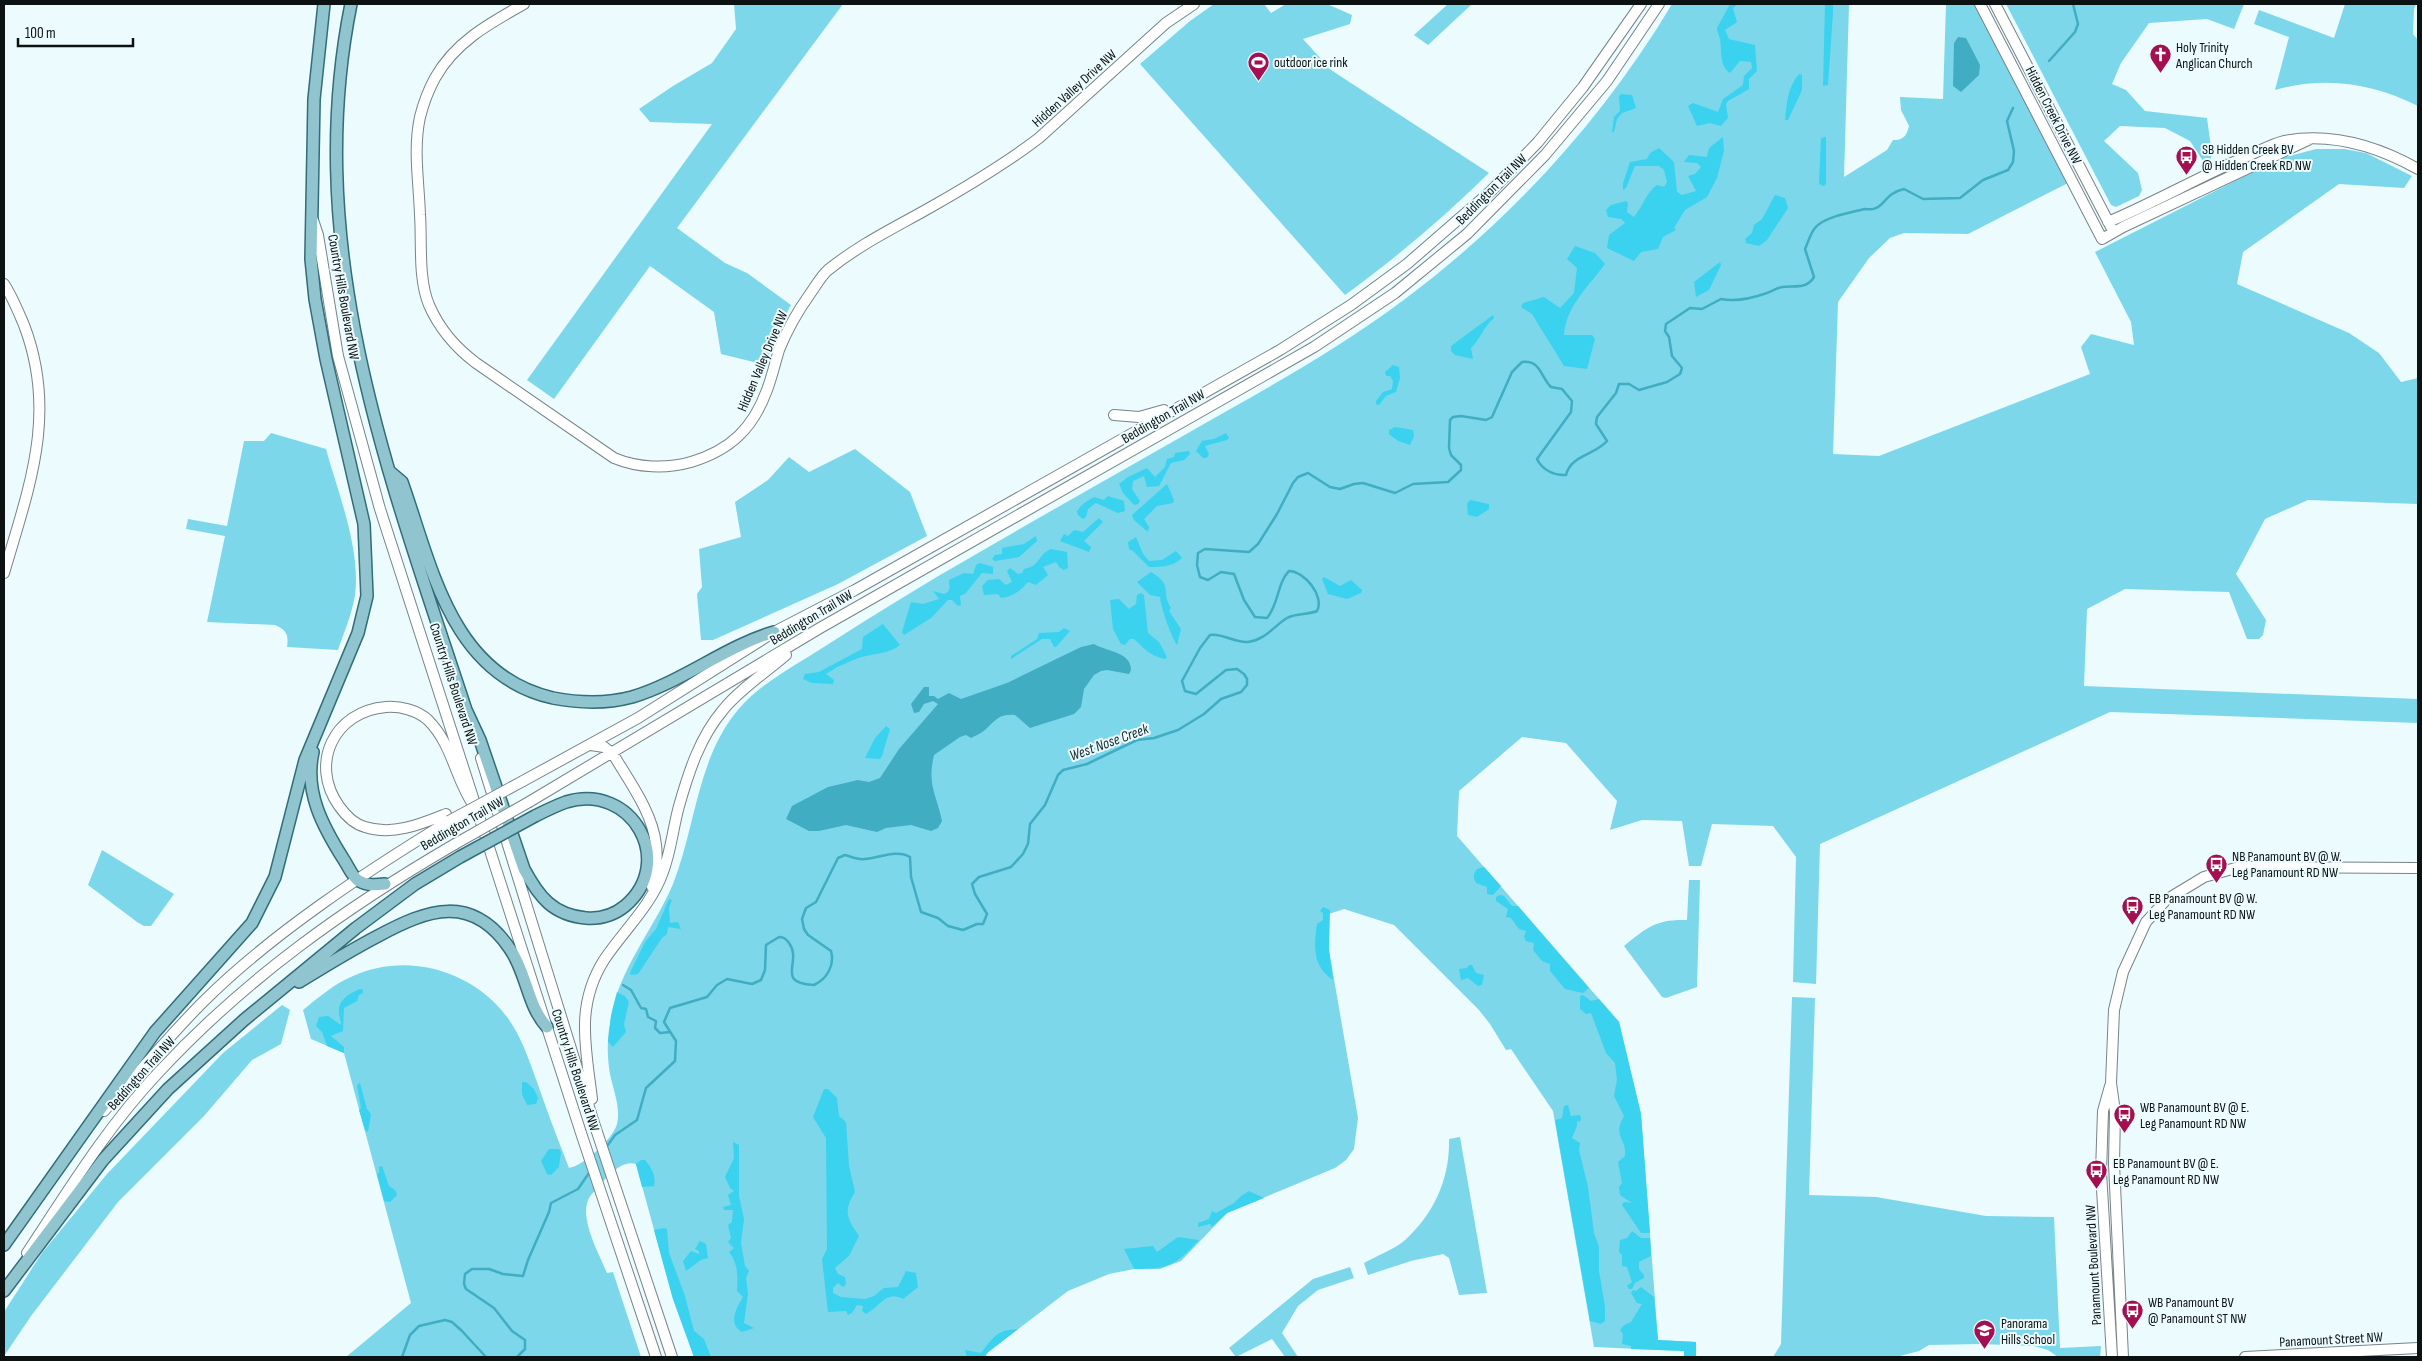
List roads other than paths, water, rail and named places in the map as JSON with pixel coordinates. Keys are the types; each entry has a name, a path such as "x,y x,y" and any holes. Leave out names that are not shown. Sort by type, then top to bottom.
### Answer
{"main road":[{"name":"Country Hills Boulevard NW","path":"324,4 314,98 313,220 318,235 338,356 380,509 582,1136 656,1357"},
{"name":"Country Hills Boulevard NW","path":"351,4 345,34 338,103 335,180 349,304 372,411 388,471 466,710 594,1123 672,1357"},
{"name":"Hidden Valley Drive NW","path":"524,4 482,28 464,42 436,78 420,116 416,148 423,278 428,303 438,324 455,346 476,363 614,458 632,466 654,466 685,463 708,457 736,440 756,415 768,389 779,351 797,312 826,272 861,246 1017,155 1039,138 1166,23 1194,4"},
{"name":"Beddington Trail NW","path":"4,1245 75,1142 202,1003 289,930 448,817 505,791 591,745 638,718 774,632 854,590 1280,350 1351,305 1407,264 1470,210 1508,173 1559,116 1605,57 1641,4"},
{"name":"Beddington Trail NW","path":"4,1287 105,1137 158,1073 218,1014 304,941 385,884 613,754 810,635 1306,352 1395,293 1467,234 1546,155 1602,87 1659,4"},
{"name":"Hidden Creek Drive NW","path":"1980,4 2102,239 2113,232 1995,4"},
{"path":"2113,232 2310,139"},
{"path":"2108,222 2226,166 2283,142 2336,139 2358,143 2383,152 2418,169"},
{"path":"75,1142 155,1032 252,923 275,877 305,760 358,633 367,596 368,560 364,524 326,359 315,299 311,259 313,220"},
{"path":"4,284 19,312 32,346 39,390 40,426 34,471 4,573"},
{"path":"1114,415 1139,417 1184,403"},
{"path":"388,471 402,482 449,614 462,635 479,656 495,671 523,687 542,695 569,701 617,700 633,696 678,678 761,636 774,632"},
{"path":"594,1123 583,1030 585,1006 593,980 605,959 637,919 663,872 684,790 702,739 723,709 810,635"},
{"path":"448,817 396,830 366,827 346,815 332,794 326,761 329,747 342,724 353,716 376,708 391,706 419,713 431,724 445,743 466,795 480,815"},
{"path":"4,1291 103,1160 168,1089 244,1020 356,928 415,884 460,857 535,816 568,802 589,800 610,803 628,814 638,826 645,840 648,856 645,878 636,897 620,910 605,917 591,918 566,915 540,895 524,869 480,740 466,710"},
{"path":"320,724 311,761 311,780 317,811 329,836 357,880 370,885 385,884"},
{"path":"591,745 604,747 613,754 644,808 654,831 657,859 651,893"},
{"name":"Panamount Boulevard NW","path":"2123,1357 2114,1164 2115,1112 2111,1083 2114,1010 2123,972 2146,922 2166,900 2204,877 2239,867 2418,868"},
{"path":"244,1020 351,950 410,919 434,912 458,912 478,918 497,932 512,951 537,1016 547,1027"},
{"name":"Panamount Boulevard NW","path":"2111,1083 2103,1110 2101,1172 2112,1357"},
{"name":"Panamount Street NW","path":"2245,1357 2418,1348"}],"waterway":[{"name":"West Nose Creek","path":"2049,61 2075,32 2078,24 2073,4"},
{"name":"West Nose Creek","path":"605,1149 615,1135 637,1120 646,1088 675,1061 676,1041 664,1022 670,1008 707,997 717,985 727,979 752,984 761,980 765,970 766,945 779,937 786,939 792,950 792,976 795,980 814,985 823,979 831,966 831,951 808,935 804,929 802,919 806,908 816,902 838,858 845,855 862,859 894,854 910,857 911,877 921,912 938,918 948,926 963,930 977,924 983,924 987,914 975,894 972,884 979,877 1011,867 1023,854 1028,844 1030,824 1045,805 1058,775 1063,770 1087,764 1137,740 1154,738 1178,730 1204,714 1221,699 1241,692 1247,685 1247,679 1237,669 1226,670 1196,694 1185,691 1182,681 1200,648 1210,635 1219,635 1243,642 1254,641 1264,636 1287,618 1317,611 1319,605 1318,598 1312,585 1307,580 1301,575 1289,571 1282,581 1274,606 1267,618 1255,617 1244,600 1234,574 1221,572 1208,580 1200,577 1197,565 1198,553 1205,549 1249,552 1258,544 1298,477 1308,473 1330,487 1340,489 1363,483 1395,493 1413,484 1448,482 1461,470 1461,465 1451,455 1449,448 1450,420 1453,417 1461,416 1486,420 1492,417 1512,372 1522,362 1528,362 1537,366 1547,383 1551,387 1562,389 1572,401 1571,412 1537,459 1549,472 1566,475 1573,463 1607,441 1596,424 1597,417 1616,393 1619,384 1629,384 1639,390 1667,382 1680,374 1682,368 1672,356 1669,337 1665,331 1666,324 1690,308 1702,309 1721,299 1744,299 1762,295 1782,287 1807,284 1814,277 1805,249 1813,230 1825,221 1865,209 1875,209 1893,193 1904,189 1923,199 1960,198 1983,180 2008,170 2013,162 2014,151 2007,121 2013,108"},
{"path":"623,985 631,990 641,1008 646,1009 648,1017 656,1021 655,1028 660,1033 670,1032"},
{"name":"West Nose Creek","path":"517,1357 525,1349 525,1340 512,1331 494,1308 466,1289 464,1284 465,1274 472,1269 489,1269 503,1274 523,1276 551,1203 578,1189 591,1170"},
{"name":"West Nose Creek","path":"402,1357 410,1335 419,1326 445,1320 452,1322 462,1331 486,1357"}],"place":[{"name":"Holy Trinity Anglican Church","path":"2160,74"},
{"name":"outdoor ice rink","path":"1258,81"},
{"name":"SB Hidden Creek BV @ Hidden Creek RD NW","path":"2186,176"},
{"name":"NB Panamount BV @ W. Leg Panamount RD NW","path":"2216,883"},
{"name":"EB Panamount BV @ W. Leg Panamount RD NW","path":"2133,925"},
{"name":"WB Panamount BV @ E. Leg Panamount RD NW","path":"2124,1134"},
{"name":"EB Panamount BV @ E. Leg Panamount RD NW","path":"2097,1190"},
{"name":"WB Panamount BV @ Panamount ST NW","path":"2132,1329"},
{"name":"Panorama Hills School","path":"1985,1350"}]}
